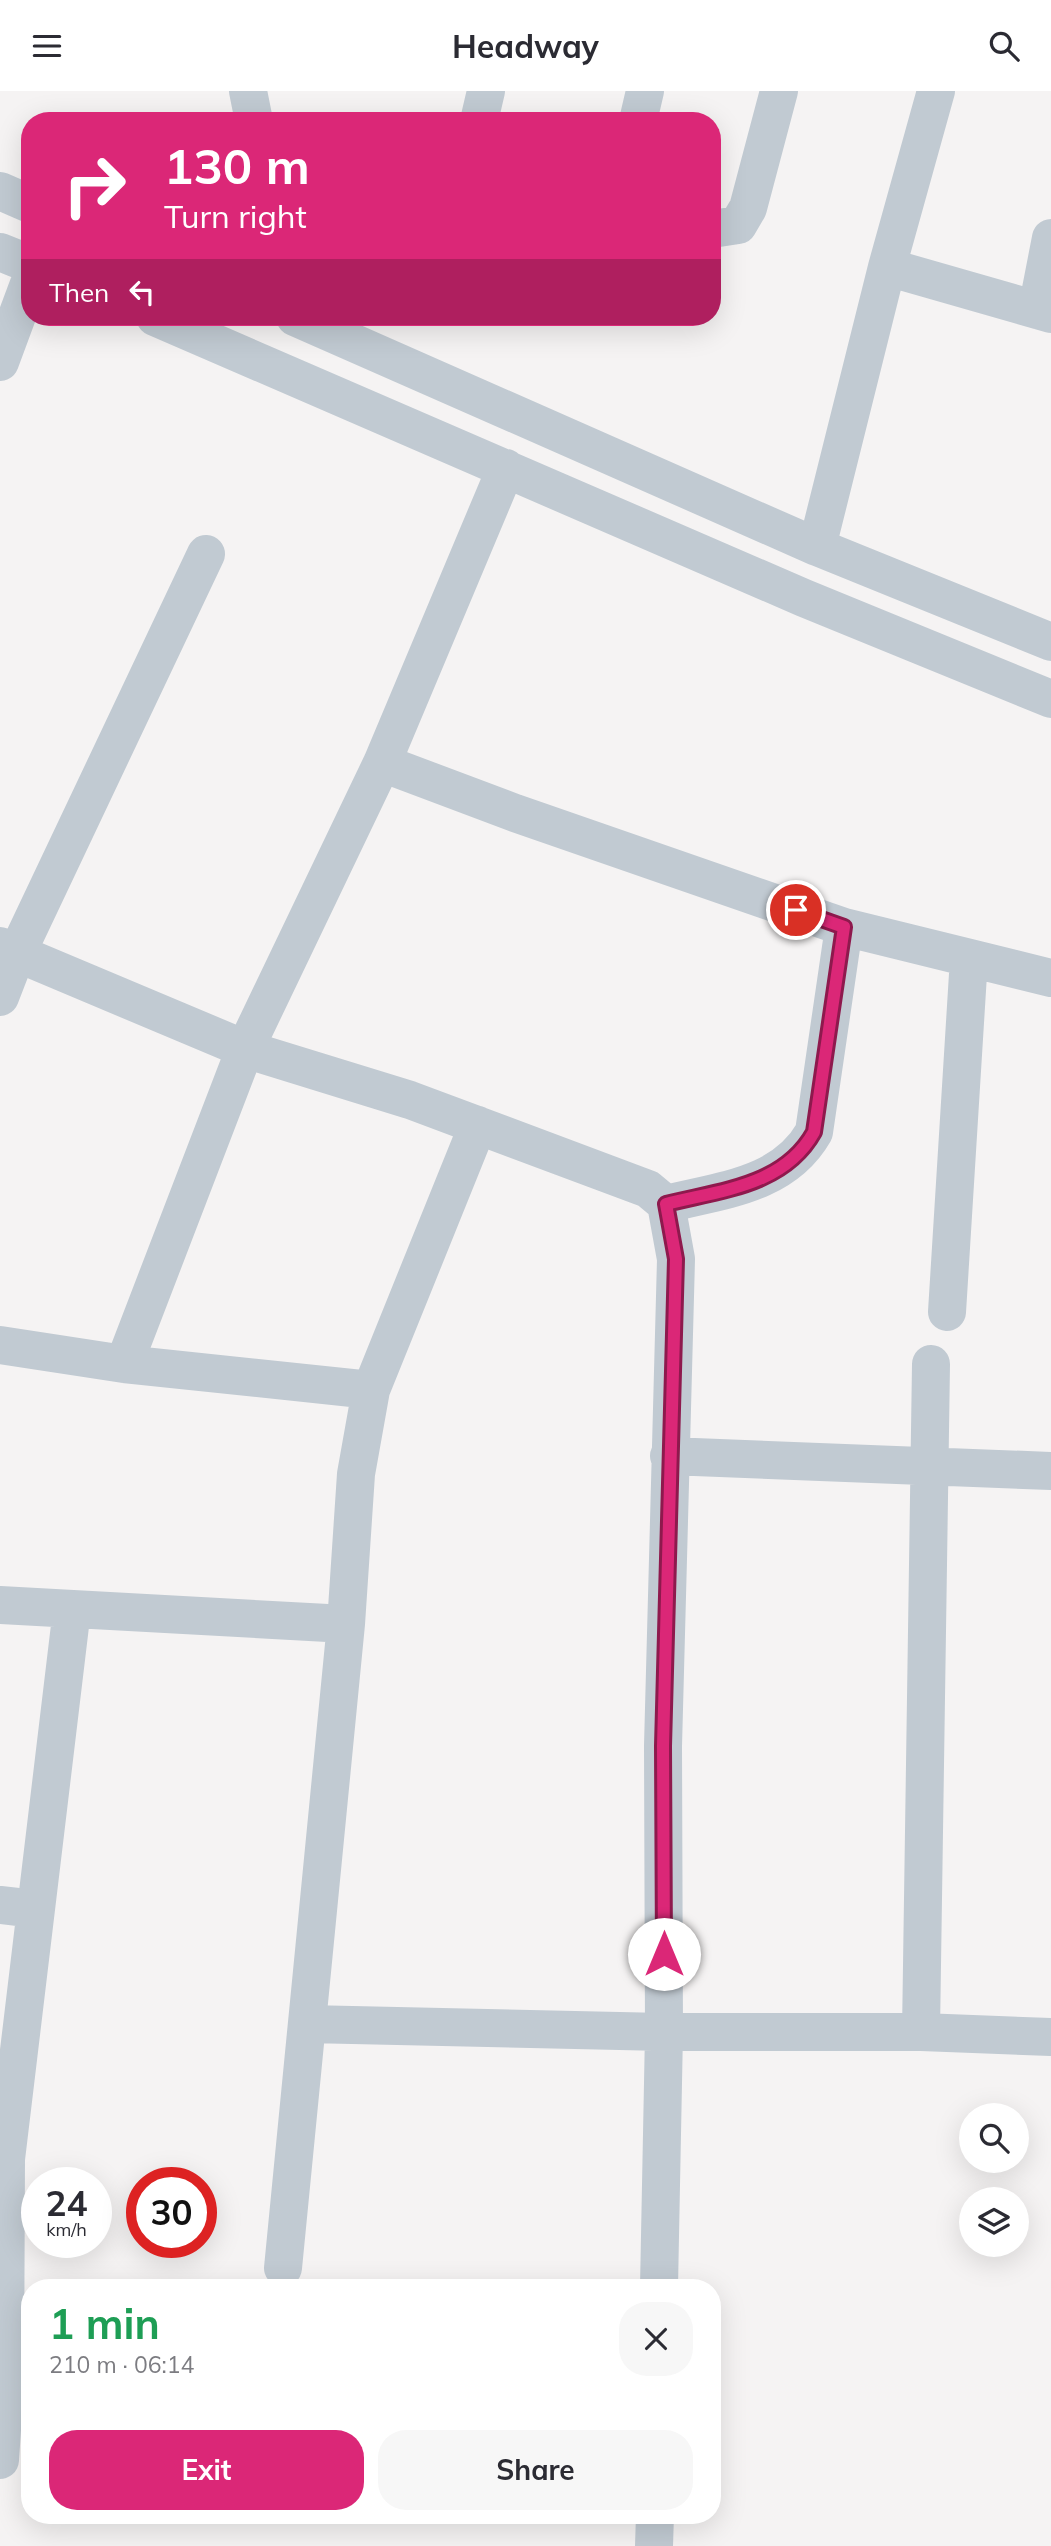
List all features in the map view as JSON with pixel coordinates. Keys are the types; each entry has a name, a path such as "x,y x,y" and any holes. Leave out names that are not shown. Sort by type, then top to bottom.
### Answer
{"street":[{"path":"247,91 252,112"},
{"path":"481,112 486,91"},
{"path":"640,112 645,91"},
{"path":"721,228 738,225 748,208 779,91"},
{"path":"817,547 887,267 936,91"},
{"path":"0,191 21,200"},
{"path":"887,267 1044,312 1051,238"},
{"path":"0,252 21,260"},
{"path":"0,362 21,305"},
{"path":"176,326 804,598 1051,699"},
{"path":"298,326 310,382"},
{"path":"316,326 817,547 1051,642"},
{"path":"124,1364 245,1049 382,762 506,468"},
{"path":"0,997 9,950 206,554"},
{"path":"382,762 515,813 844,927 1051,978"},
{"path":"666,1204 765,1178 803,1152 814,1132 844,927"},
{"path":"9,950 245,1049 410,1100 648,1189 666,1204 676,1259 663,1746 664,2032 659,2279"},
{"path":"947,1312 969,958"},
{"path":"282,2268 346,1624 356,1474 371,1390 478,1125"},
{"path":"0,1345 124,1364 371,1390"},
{"path":"921,2032 931,1364"},
{"path":"669,1456 1051,1471"},
{"path":"0,1605 346,1624"},
{"path":"0,2460 17,2386 3,2159 17,1907 72,1609"},
{"path":"307,2024 664,2032 921,2032 1051,2037"},
{"path":"654,2546 655,2524"}],"route":[{"path":"664,1954 663,1746 676,1259 666,1204 765,1178 788,1165 803,1152 814,1132 844,927 796,910"}]}
